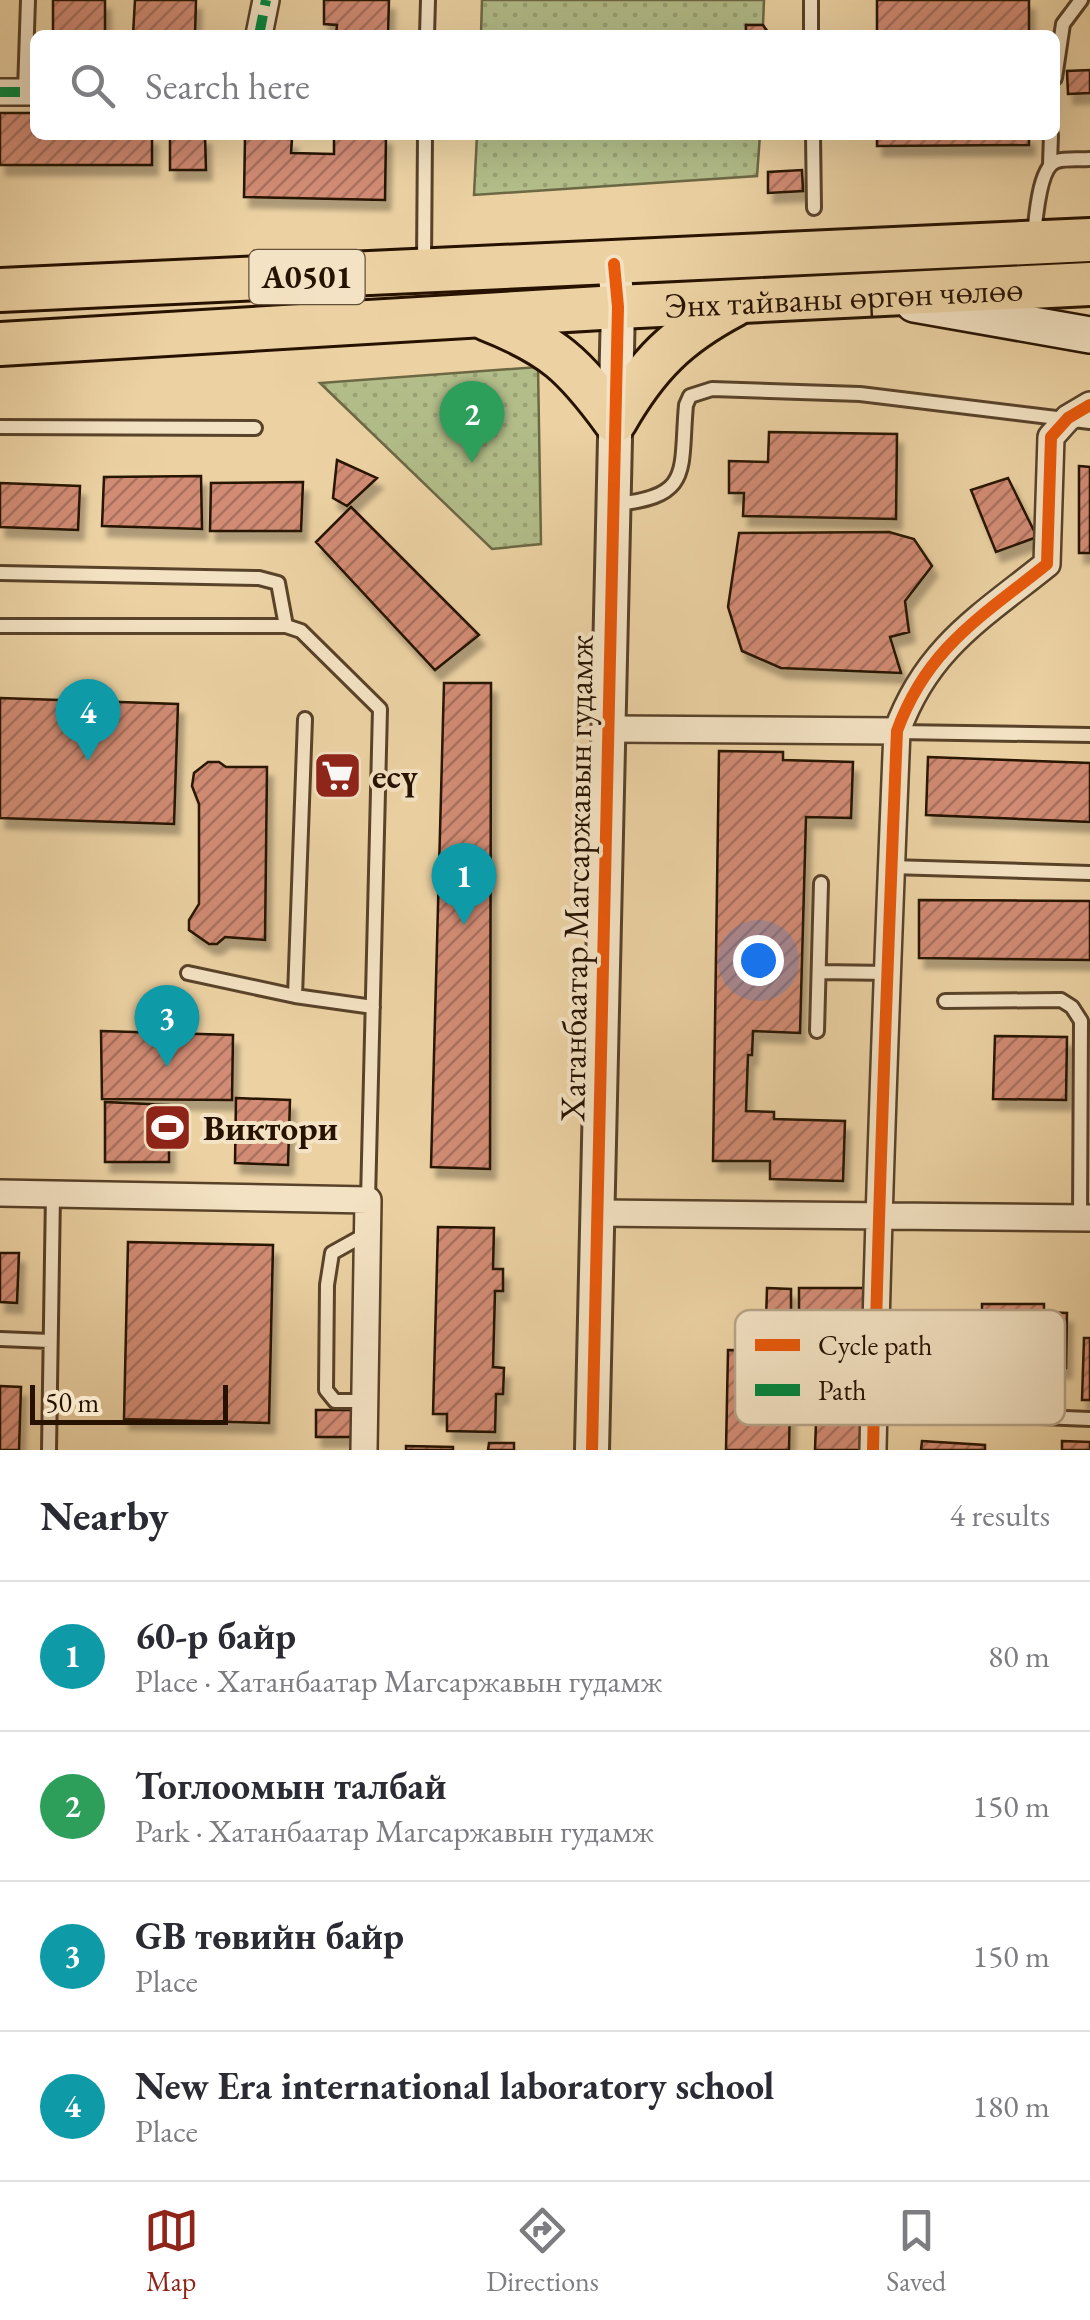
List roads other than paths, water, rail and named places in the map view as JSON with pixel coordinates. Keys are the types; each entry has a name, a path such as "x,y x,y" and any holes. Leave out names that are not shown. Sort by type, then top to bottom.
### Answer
{"highway":[{"name":"Энх тайваны өргөн чөлөө","path":"0,290 1090,240"},
{"name":"Энх тайваны өргөн чөлөө","path":"0,344 1090,284"},
{"path":"477,315 554,351 584,378 614,422 636,384 664,351 700,322 740,302"}],"main road":[{"path":"868,296 1090,335"}],"street":[{"path":"259,30 266,0"},
{"name":"Хатанбаатар Магсаржавын гудамж","path":"592,1450 618,307 614,264"},
{"path":"876,1310 896,732 909,698 928,668 955,638 1047,564 1051,437 1083,415"},
{"path":"609,729 896,732"},
{"path":"0,1192 368,1200 364,1450"},
{"path":"599,1213 1085,1218"},
{"path":"873,1450 874,1425"}],"lane":[{"path":"20,92 28,0"},
{"path":"427,30 428,0"},
{"path":"811,0 811,30"},
{"path":"1060,44 1063,24 1081,0"},
{"path":"424,272 426,140"},
{"path":"812,140 814,208"},
{"path":"1032,243 1050,164 1051,140"},
{"path":"1050,164 1090,159"},
{"path":"613,504 652,500 669,492 680,471 686,405 690,396 712,389 860,394 1083,415"},
{"path":"0,427 255,428"},
{"path":"0,573 259,578 278,583 286,626"},
{"path":"0,626 286,626 301,631 380,709 368,1200"},
{"path":"296,996 305,719"},
{"path":"896,732 1090,735"},
{"path":"891,867 1090,873"},
{"path":"817,1031 820,882"},
{"path":"818,972 890,974"},
{"path":"188,973 296,996 373,1006"},
{"path":"945,1001 1061,1000 1081,1020 1085,1218"},
{"path":"48,1450 53,1194"},
{"path":"365,1401 335,1401 326,1390 327,1285 332,1253 368,1233"},
{"path":"0,1339 50,1340"},
{"path":"1065,1419 1090,1420"}],"place":[{"name":"Тоглоомын талбай","path":"472,463"},
{"name":"New Era international laboratory school","path":"88,761"},
{"name":"есү","path":"337,775"},
{"name":"60-р байр","path":"464,925"},
{"name":"GB төвийн байр","path":"167,1067"},
{"name":"Виктори","path":"168,1127"}]}
